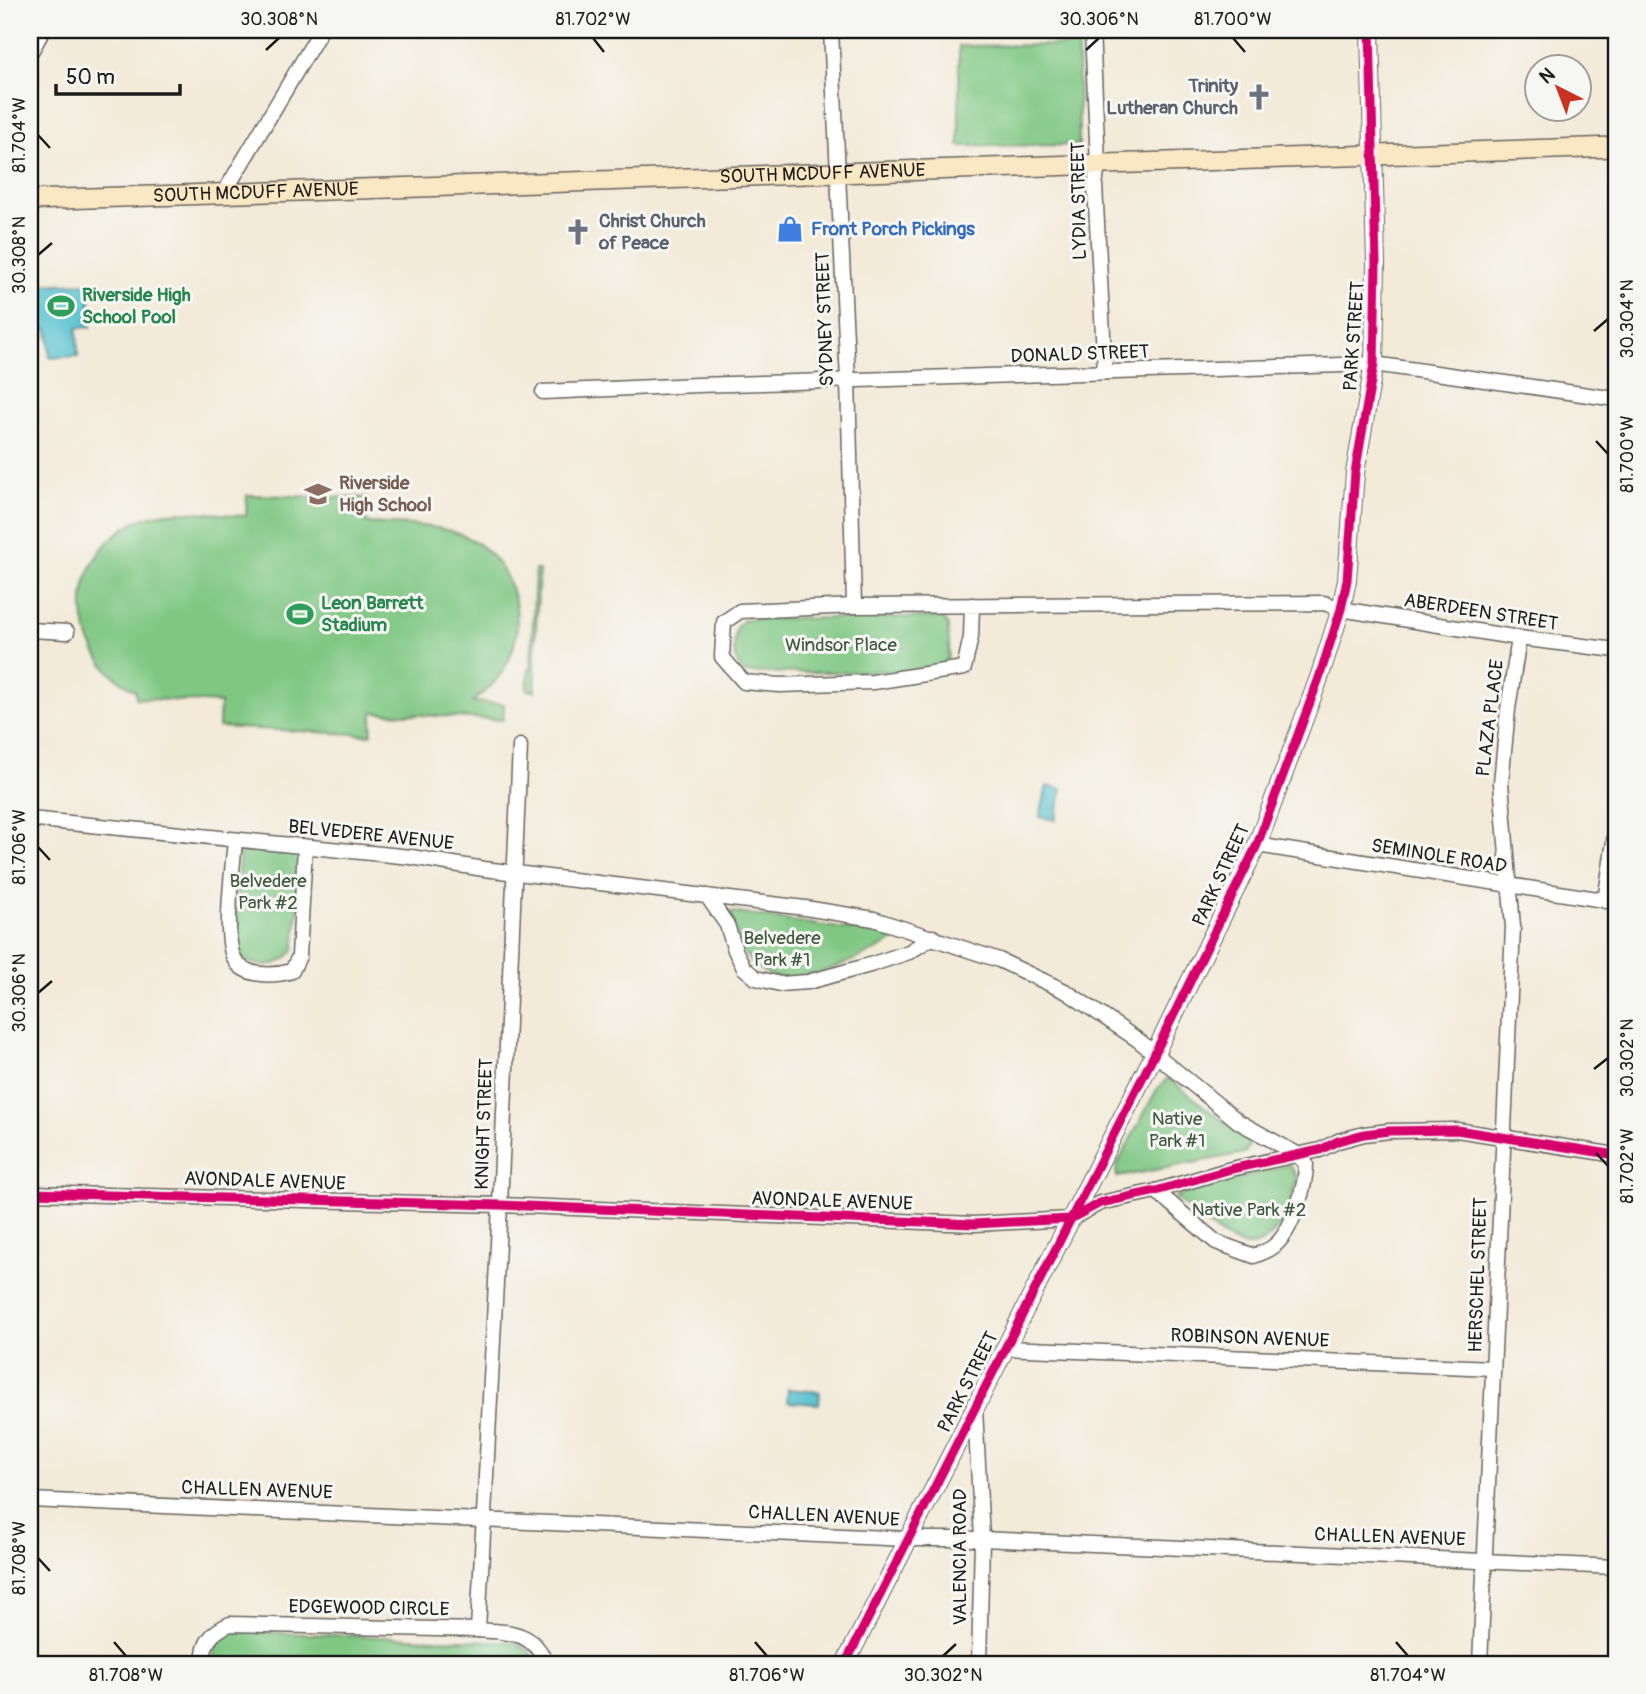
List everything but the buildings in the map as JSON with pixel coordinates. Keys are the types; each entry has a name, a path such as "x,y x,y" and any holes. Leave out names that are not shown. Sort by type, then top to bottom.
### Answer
{"main road":[{"name":"SOUTH MCDUFF AVENUE","path":"30,200 1616,147"}],"street":[{"path":"30,53 43,30"},
{"path":"224,193 321,30"},
{"name":"SYDNEY STREET","path":"831,30 848,380 854,606"},
{"name":"LYDIA STREET","path":"1092,30 1098,164 1095,186 1105,372"},
{"name":"PARK STREET","path":"845,1664 1154,1055 1257,845 1320,678 1341,610 1347,579 1355,473 1374,364 1376,264 1370,30"},
{"name":"DONALD STREET","path":"543,393 848,380 1374,364 1616,399"},
{"path":"972,605 971,637 964,668 873,682 779,685 744,682 722,657 724,622 740,611 854,606 972,605 1324,603 1341,610"},
{"name":"ABERDEEN STREET","path":"1341,610 1616,650"},
{"path":"30,630 68,632"},
{"name":"PLAZA PLACE","path":"1509,887 1500,783 1519,638"},
{"name":"KNIGHT STREET","path":"478,1630 520,746"},
{"name":"BELVEDERE AVENUE","path":"30,819 411,857 874,919 999,960 1067,992 1138,1040 1239,1122 1297,1154"},
{"path":"1611,901 1616,828"},
{"path":"235,840 229,941 234,960 247,970 274,976 292,971 299,956 306,847"},
{"name":"SEMINOLE ROAD","path":"1257,845 1509,887 1611,901"},
{"name":"HERSCHEL STREET","path":"1480,1664 1513,927 1509,887"},
{"path":"707,896 727,925 744,968 756,978 780,985 808,982 909,953 933,937"},
{"name":"AVONDALE AVENUE","path":"30,1192 500,1205 974,1224 1070,1219 1100,1203 1156,1191 1231,1169 1320,1150 1338,1141 1389,1130 1457,1130 1616,1155"},
{"path":"1156,1191 1216,1242 1254,1256 1274,1247 1286,1233 1306,1180 1306,1164 1297,1154"},
{"name":"ROBINSON AVENUE","path":"1005,1348 1493,1368"},
{"name":"VALENCIA ROAD","path":"975,1408 982,1539 979,1664"},
{"name":"CHALLEN AVENUE","path":"30,1500 1616,1567"},
{"name":"EDGEWOOD CIRCLE","path":"202,1664 207,1640 217,1629 230,1624 514,1633 538,1648 547,1664"}],"green space":[{"path":"1078,45 1079,145 959,146 959,46"},
{"name":"Leon Barrett Stadium","path":"247,495 367,498 366,523 446,530 475,542 491,555 503,571 511,589 517,628 513,648 502,672 472,702 504,704 503,720 373,712 371,735 219,727 220,703 136,698 136,691 113,674 96,653 86,629 83,604 87,579 97,555 115,535 140,520 153,516 192,512 246,516"},
{"path":"535,570 539,570 535,691 527,690 531,669"},
{"name":"Windsor Place","path":"942,618 948,625 949,653 945,663 932,671 745,673 735,657 737,626 746,619"},
{"name":"Belvedere Park #2","path":"240,847 304,853 294,950 288,957 274,964 260,965 237,955 234,930"},
{"name":"Belvedere Park #1","path":"731,912 900,937 859,958 829,969 799,977 779,978 762,971 747,957 738,938"},
{"name":"Native Park #1","path":"1168,1078 1250,1144 1245,1153 1117,1177 1116,1167 1157,1089"},
{"name":"Native Park #2","path":"1289,1164 1297,1177 1287,1210 1275,1231 1257,1244 1246,1246 1230,1240 1175,1197"},
{"path":"231,1631 514,1642 528,1650 538,1664 212,1664 217,1645"}],"water":[{"name":"Riverside High School Pool","path":"89,283 91,327 77,328 78,356 50,358 48,329 33,330 32,285"},
{"path":"1047,786 1062,789 1056,820 1040,817"},
{"path":"788,1389 820,1392 819,1404 787,1402"}],"cycle path":[{"path":"845,1664 1154,1055 1257,845 1319,678 1341,609 1347,580 1355,473 1374,364 1376,264 1370,30"},
{"path":"30,1193 500,1205 974,1224 1070,1219 1100,1203 1156,1191 1231,1169 1320,1150 1338,1141 1364,1134 1389,1131 1457,1130 1616,1155"}],"place":[{"name":"Trinity Lutheran Church","path":"1259,97"},
{"name":"Front Porch Pickings","path":"790,229"},
{"name":"Christ Church of Peace","path":"578,232"},
{"name":"Riverside High School Pool","path":"61,306"},
{"name":"Riverside High School","path":"318,494"},
{"name":"Leon Barrett Stadium","path":"300,614"}]}
